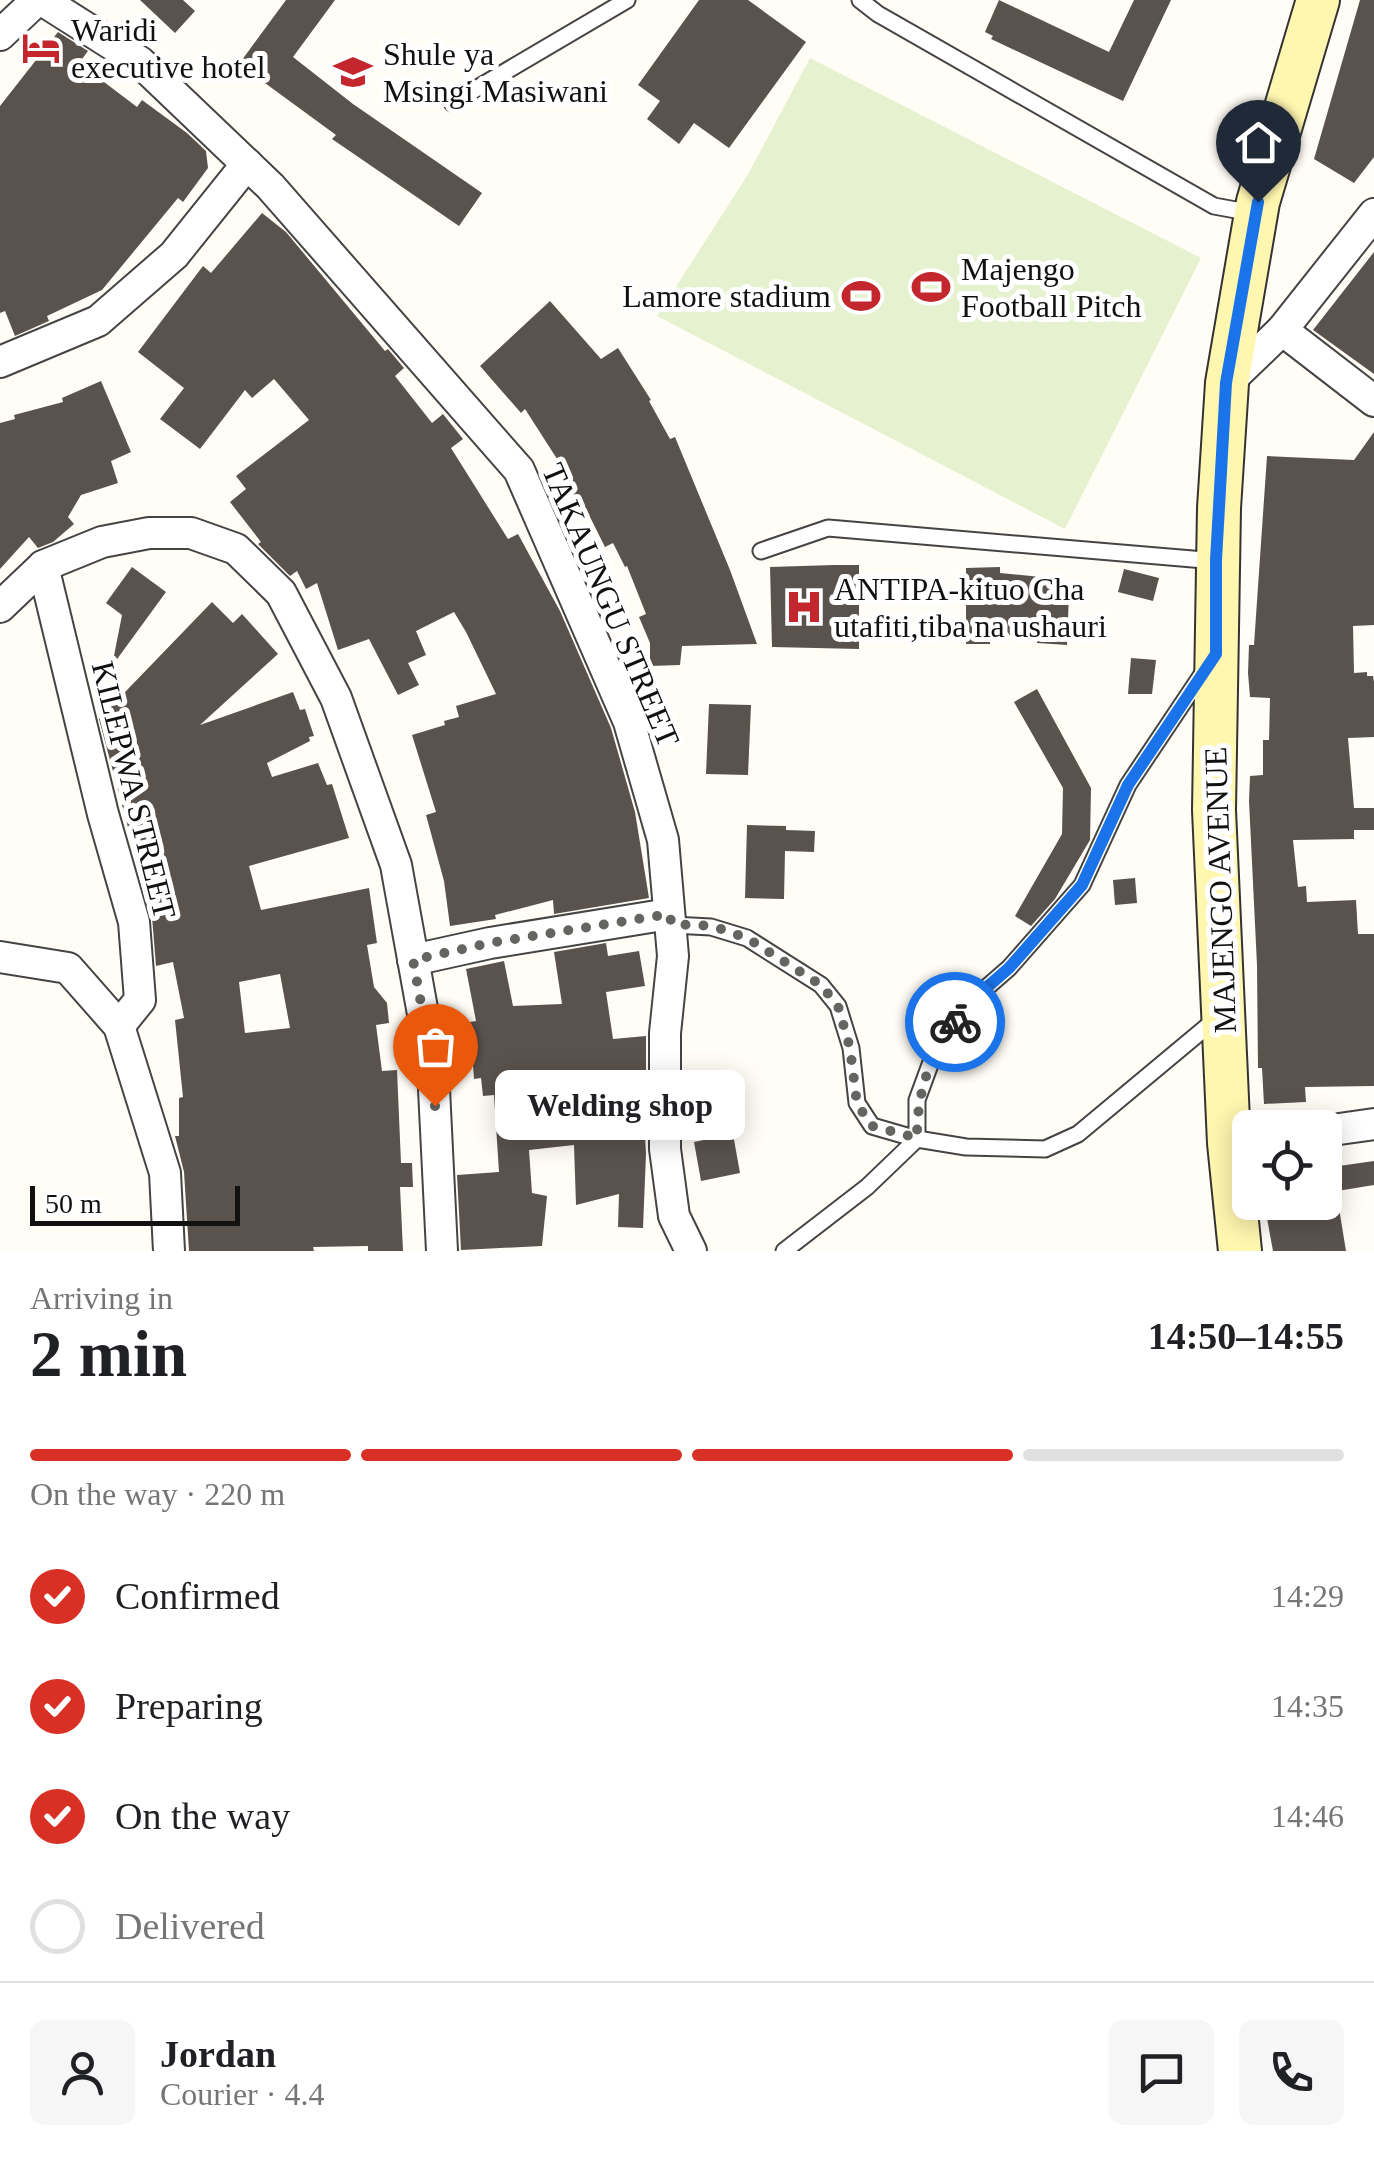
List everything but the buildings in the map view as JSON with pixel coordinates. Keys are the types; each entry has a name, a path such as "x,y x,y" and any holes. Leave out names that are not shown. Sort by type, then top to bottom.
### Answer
{"street":[{"path":"0,35 40,0"},
{"name":"TAKAUNGU STREET","path":"40,0 140,62 270,186 519,470 628,722 663,840 673,956 665,1033 665,1149 674,1216 691,1251"},
{"name":"MAJENGO AVENUE","path":"1236,1110 1223,1014 1214,810 1216,560 1226,383 1258,202 1318,0"},
{"path":"0,362 98,320 174,255 247,164"},
{"path":"1226,383 1282,330 1374,214"},
{"path":"1282,330 1374,401"},
{"path":"0,606 43,566 102,542 149,533 191,534 236,549 281,594 336,698 396,865 433,1069 442,1251"},
{"name":"KILEPWA STREET","path":"43,566 103,814 134,922 140,1000 119,1026"},
{"path":"413,960 490,943 671,919"},
{"path":"0,956 68,968 119,1026 165,1174 168,1251"},
{"path":"1342,1129 1374,1124"},
{"name":"MAJENGO AVENUE","path":"1240,1220 1240,1251"}],"lane":[{"path":"452,102 627,0"},
{"path":"860,0 878,14 1214,206 1236,210 1258,202"},
{"path":"760,550 828,528 1216,560"},
{"path":"784,1251 867,1187 917,1138 917,1100 938,1043 970,1002 1009,968 1082,885 1128,785 1216,654"},
{"path":"671,919 712,926 747,938 821,985 838,1006 850,1048 857,1104 872,1126 966,1148 1045,1148 1078,1134 1223,1014"}],"green space":[{"name":"Majengo Football Pitch","path":"810,58 1201,258 1065,529 657,316 747,176"}],"way so far":[{"path":"435,1106 433,1069 413,960 490,943 669,914 672,924 712,926 747,938 821,985 838,1006 850,1048 857,1104 872,1126 917,1138 917,1100 938,1043 955,1022"}],"place":[{"name":"Waridi executive hotel","path":"41,48"},
{"name":"Shule ya Msingi Masiwani","path":"353,72"},
{"name":"Majengo Football Pitch","path":"931,287"},
{"name":"Lamore stadium","path":"861,296"},
{"name":"ANTIPA-kituo Cha utafiti,tiba na ushauri","path":"804,607"},
{"name":"Welding shop","path":"435,1106"}],"route":[{"path":"955,1022 1082,885 1128,785 1216,654 1216,560 1226,383 1258,202"}]}
